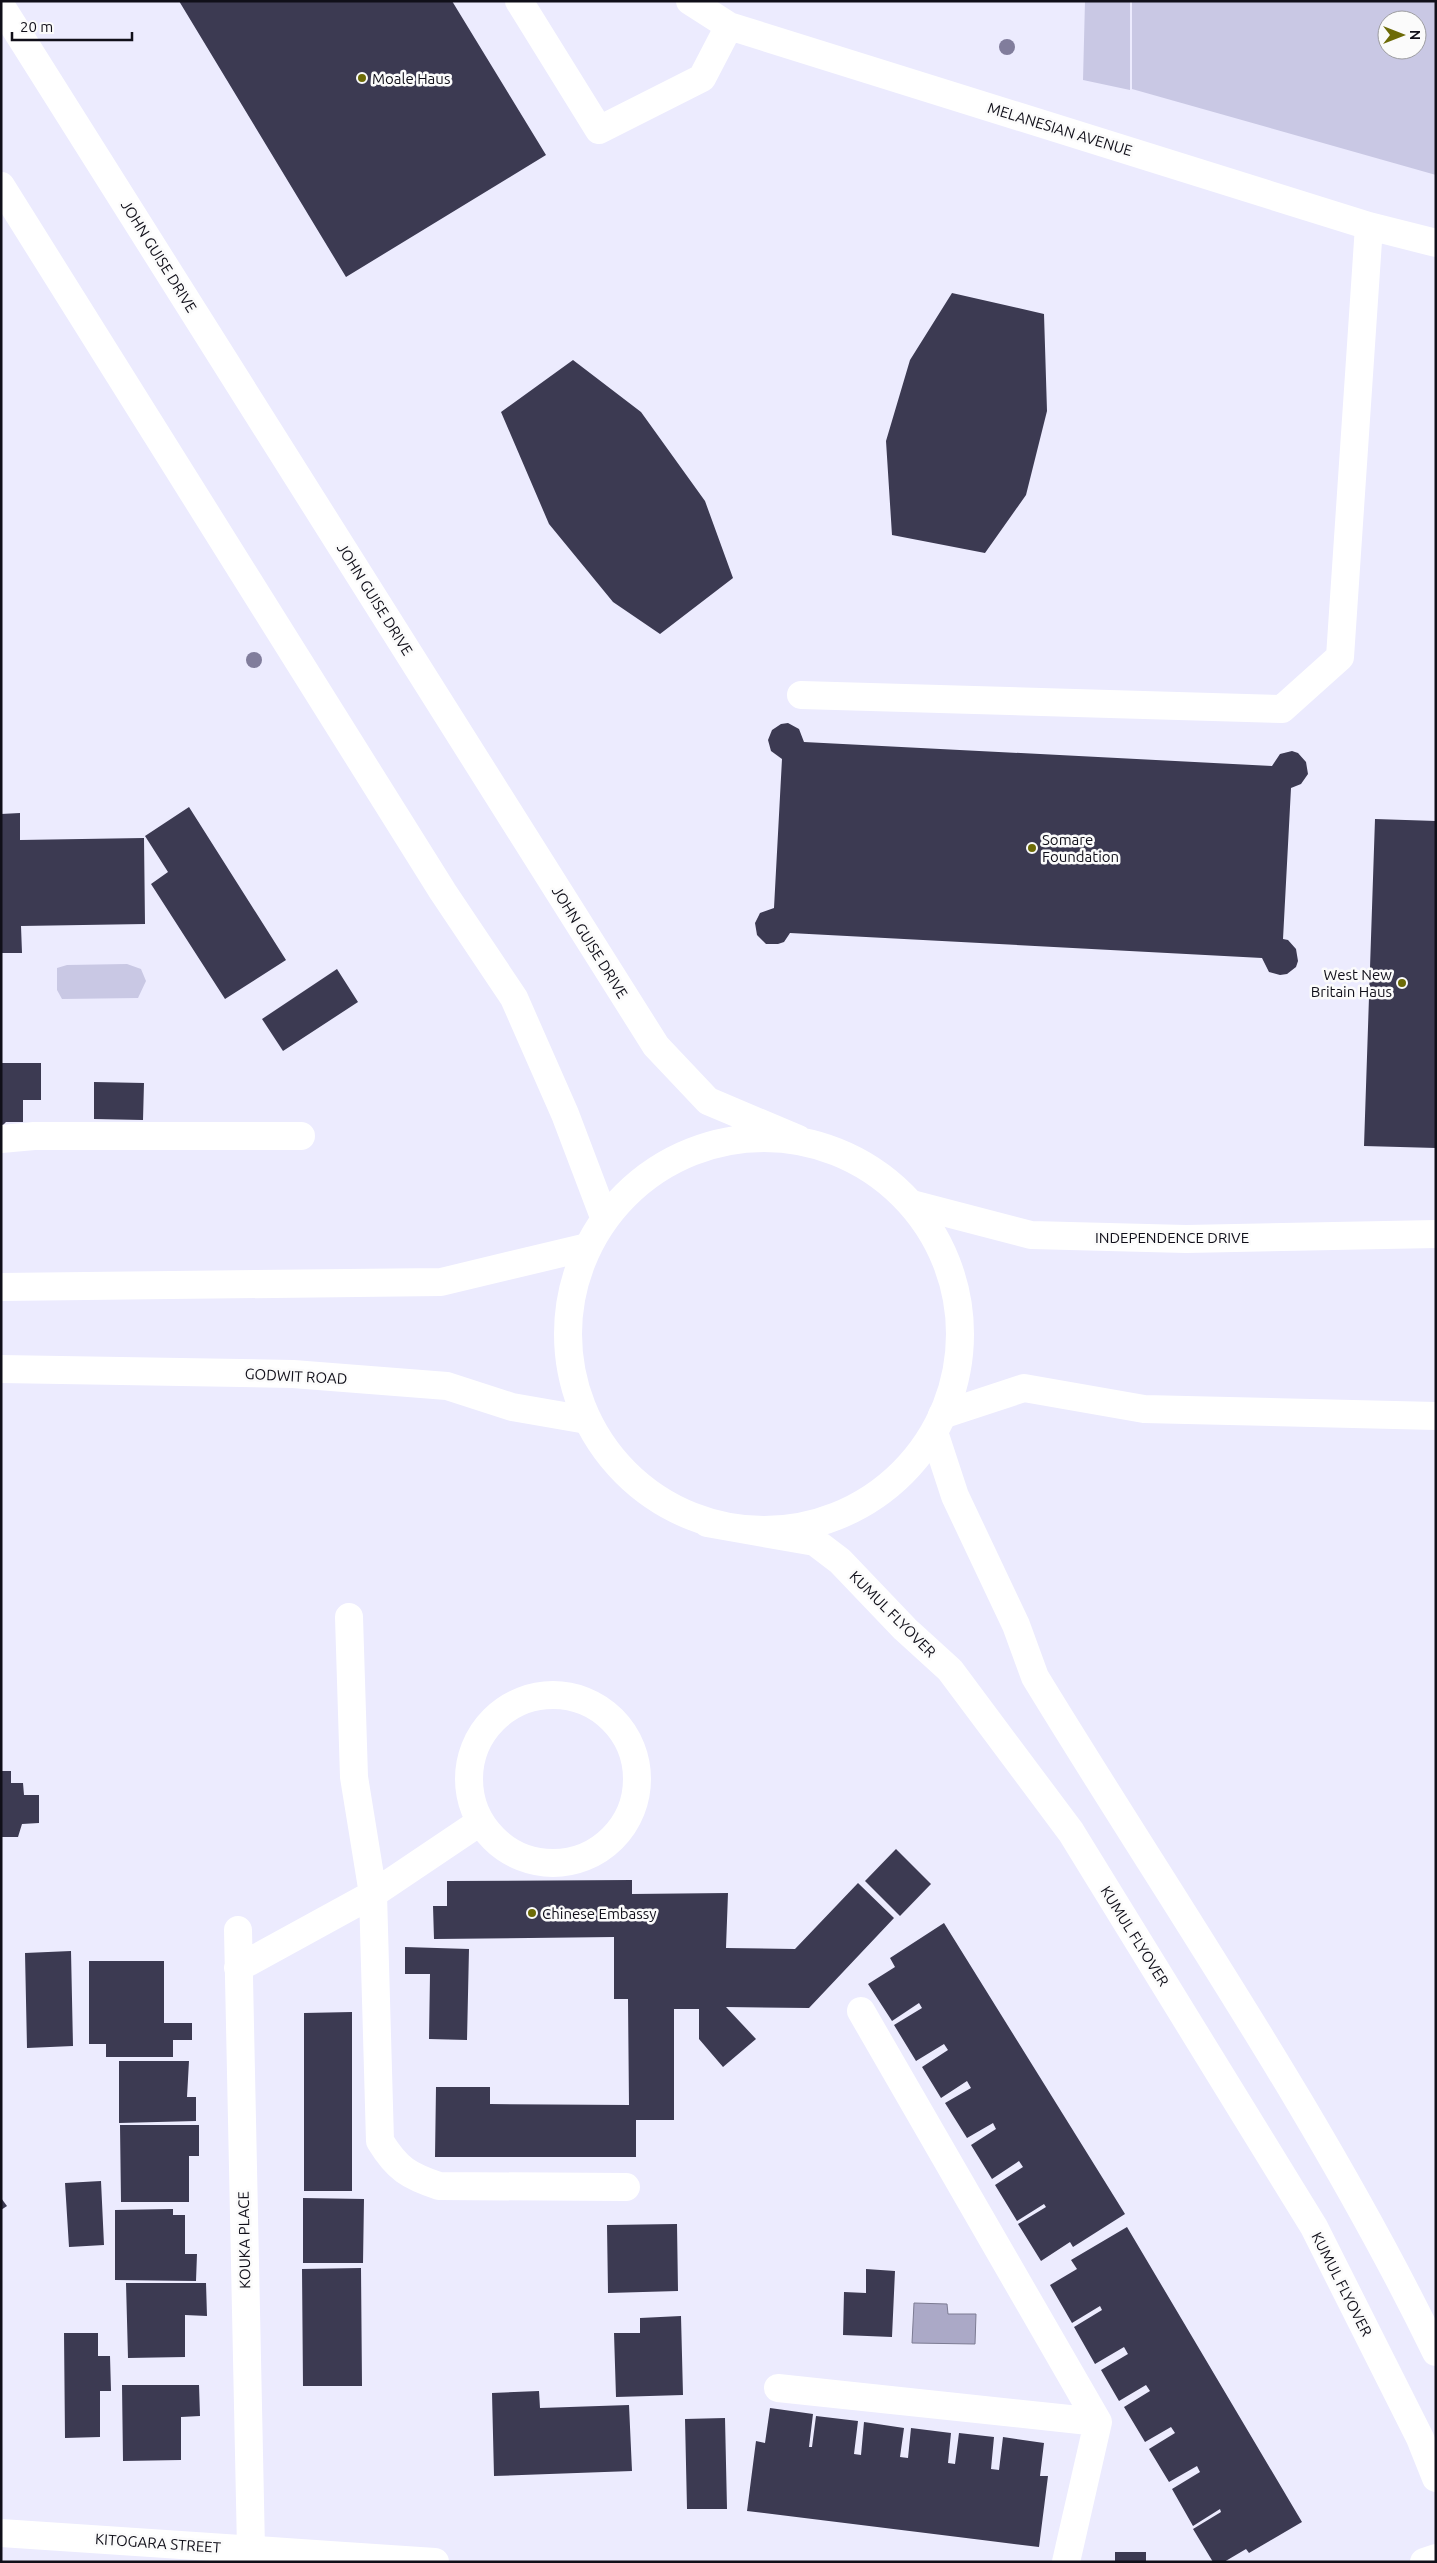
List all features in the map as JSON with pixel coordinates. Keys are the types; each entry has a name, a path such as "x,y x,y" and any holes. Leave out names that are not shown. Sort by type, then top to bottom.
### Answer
{"main road":[{"path":"519,1 599,130 702,78 728,26"},
{"name":"MELANESIAN AVENUE","path":"690,1 728,26 1369,226 1436,243"},
{"name":"JOHN GUISE DRIVE","path":"1,6 656,1046 708,1101 798,1139"},
{"path":"1,186 443,892 514,998 565,1114 604,1217"},
{"path":"802,695 1282,709 1340,657 1369,226"},
{"path":"1,1139 34,1136 301,1136"},
{"path":"743,1137 798,1139 830,1147 860,1162 888,1181 912,1204 942,1251 958,1305 958,1361 938,1424 902,1473 860,1506 811,1525 760,1531 707,1523 670,1508 636,1484 608,1455 587,1420 571,1370 567,1319 587,1247 604,1217 643,1178 690,1150 743,1137"},
{"name":"INDEPENDENCE DRIVE","path":"912,1204 1031,1235 1186,1239 1436,1234"},
{"path":"1,1287 441,1282 587,1247"},
{"name":"GODWIT ROAD","path":"1,1369 293,1374 447,1386 512,1407 587,1420"},
{"path":"938,1424 1024,1388 1144,1409 1436,1416"},
{"path":"938,1424 955,1496 1016,1625 1035,1677 1249,2018 1331,2155 1399,2277 1436,2352"},
{"name":"KUMUL FLYOVER","path":"707,1523 815,1542 840,1561 905,1629 950,1670 1071,1832 1314,2227 1420,2438 1436,2478"},
{"path":"349,1618 354,1778 373,1894 380,2141 392,2161 412,2177 439,2186 626,2187"},
{"path":"565,1694 590,1702 612,1718 628,1739 636,1764 636,1794 626,1822 607,1844 582,1858 553,1864 524,1859 499,1845 480,1822 470,1795 469,1768 476,1742 492,1720 513,1704 538,1695 565,1694"},
{"path":"238,1968 373,1894 480,1822"},
{"name":"KOUKA PLACE","path":"238,1930 251,2549"},
{"path":"860,2011 1098,2422 1066,2562"},
{"path":"778,2388 1098,2422"},
{"name":"KITOGARA STREET","path":"1,2533 435,2562"},
{"path":"1424,2562 1436,2558"}],"shaded area":[{"path":"1085,1 1130,1 1130,90 1083,80"},
{"path":"1132,1 1436,1 1436,175 1132,89"},
{"path":"127,964 141,969 146,981 138,998 62,999 57,990 57,968 67,965"},
{"path":"914,2303 947,2304 948,2314 976,2314 975,2344 912,2343"}],"building":[{"name":"Moale Haus","path":"179,1 452,1 546,155 346,277"},
{"path":"952,293 1044,314 1047,411 1026,495 985,553 892,535 886,441 910,360"},
{"path":"573,360 641,412 705,501 733,578 660,634 613,602 549,524 501,412"},
{"name":"Somare Foundation","path":"788,723 799,729 804,742 1272,766 1280,754 1292,751 1298,753 1306,762 1308,774 1301,784 1291,788 1283,939 1288,940 1296,949 1298,961 1296,967 1287,974 1280,975 1269,972 1262,958 790,933 784,942 766,944 757,935 755,923 760,913 774,908 782,759 771,751 768,740 772,730 781,724"},
{"path":"189,807 286,960 225,999 151,884 168,872 145,836"},
{"path":"20,813 20,840 144,838 145,924 21,926 22,953 1,953 1,814"},
{"name":"West New Britain Haus","path":"1375,819 1436,821 1436,1148 1364,1146"},
{"path":"337,969 358,1002 283,1051 262,1019"},
{"path":"1,1063 41,1063 41,1100 23,1100 23,1122 6,1122 1,1127"},
{"path":"94,1082 144,1083 143,1120 94,1119"},
{"path":"1,1771 11,1771 11,1783 23,1783 24,1795 39,1795 39,1823 22,1824 18,1837 1,1837"},
{"path":"896,1849 931,1884 900,1916 865,1881"},
{"path":"632,1880 632,1894 728,1893 726,1948 795,1949 858,1883 894,1918 809,2008 726,2007 756,2039 723,2067 699,2039 699,2009 674,2009 674,2120 636,2120 636,2157 435,2157 436,2087 490,2087 490,2104 629,2105 628,1999 614,1999 614,1937 434,1939 433,1906 447,1906 447,1881"},
{"path":"944,1923 1125,2214 1073,2247 1070,2242 1041,2261 1018,2224 1046,2207 1044,2204 1017,2221 995,2185 1023,2167 1019,2161 992,2179 971,2145 996,2129 993,2123 967,2138 945,2103 971,2088 967,2081 941,2098 922,2067 948,2050 944,2044 916,2061 894,2025 922,2008 919,2003 892,2021 868,1984 895,1967 890,1958"},
{"path":"405,1947 469,1949 467,2040 429,2039 430,1974 405,1974"},
{"path":"71,1951 73,2046 27,2048 25,1953"},
{"path":"89,1961 164,1961 164,2023 192,2023 192,2040 173,2040 173,2057 106,2057 106,2044 89,2044"},
{"path":"352,2012 352,2191 304,2191 304,2013"},
{"path":"119,2061 189,2061 187,2097 196,2097 196,2121 119,2123"},
{"path":"120,2125 199,2125 199,2156 189,2156 189,2202 121,2202"},
{"path":"101,2181 104,2245 69,2247 65,2183"},
{"path":"1,2198 7,2206 1,2210"},
{"path":"303,2198 364,2199 363,2263 303,2263"},
{"path":"173,2209 173,2215 185,2215 185,2254 197,2254 196,2281 115,2280 115,2210"},
{"path":"677,2224 678,2291 608,2293 607,2225"},
{"path":"1127,2227 1302,2522 1249,2553 1246,2549 1224,2562 1213,2562 1193,2529 1221,2512 1220,2509 1193,2526 1172,2489 1200,2472 1197,2466 1169,2482 1149,2449 1175,2433 1171,2427 1145,2442 1124,2407 1150,2391 1146,2385 1119,2401 1101,2370 1128,2354 1124,2347 1095,2364 1074,2327 1102,2310 1100,2306 1072,2323 1050,2285 1077,2269 1071,2260"},
{"path":"361,2268 362,2386 303,2386 302,2269"},
{"path":"866,2269 895,2271 892,2337 843,2335 844,2292 866,2293"},
{"path":"126,2283 206,2283 207,2316 185,2315 185,2357 128,2358"},
{"path":"681,2316 683,2395 616,2397 614,2333 640,2333 640,2318"},
{"path":"64,2333 98,2333 98,2356 110,2356 111,2391 100,2391 100,2437 65,2438"},
{"path":"122,2385 199,2385 200,2416 181,2417 181,2460 123,2461"},
{"path":"539,2391 540,2408 629,2405 632,2471 494,2476 492,2393"},
{"path":"770,2408 813,2414 809,2447 812,2447 816,2416 858,2421 854,2454 861,2455 864,2422 904,2428 900,2457 908,2458 911,2428 951,2433 948,2463 955,2464 959,2433 994,2437 991,2469 999,2470 1003,2437 1044,2443 1040,2476 1048,2476 1039,2547 747,2511 756,2441 765,2443"},
{"path":"725,2418 727,2509 687,2509 685,2419"},
{"path":"1115,2552 1146,2552 1146,2562 1115,2562"}],"place":[{"name":"Moale Haus","path":"362,78"},
{"name":"Somare Foundation","path":"1032,848"},
{"name":"West New Britain Haus","path":"1402,983"},
{"name":"Chinese Embassy","path":"532,1913"}]}
